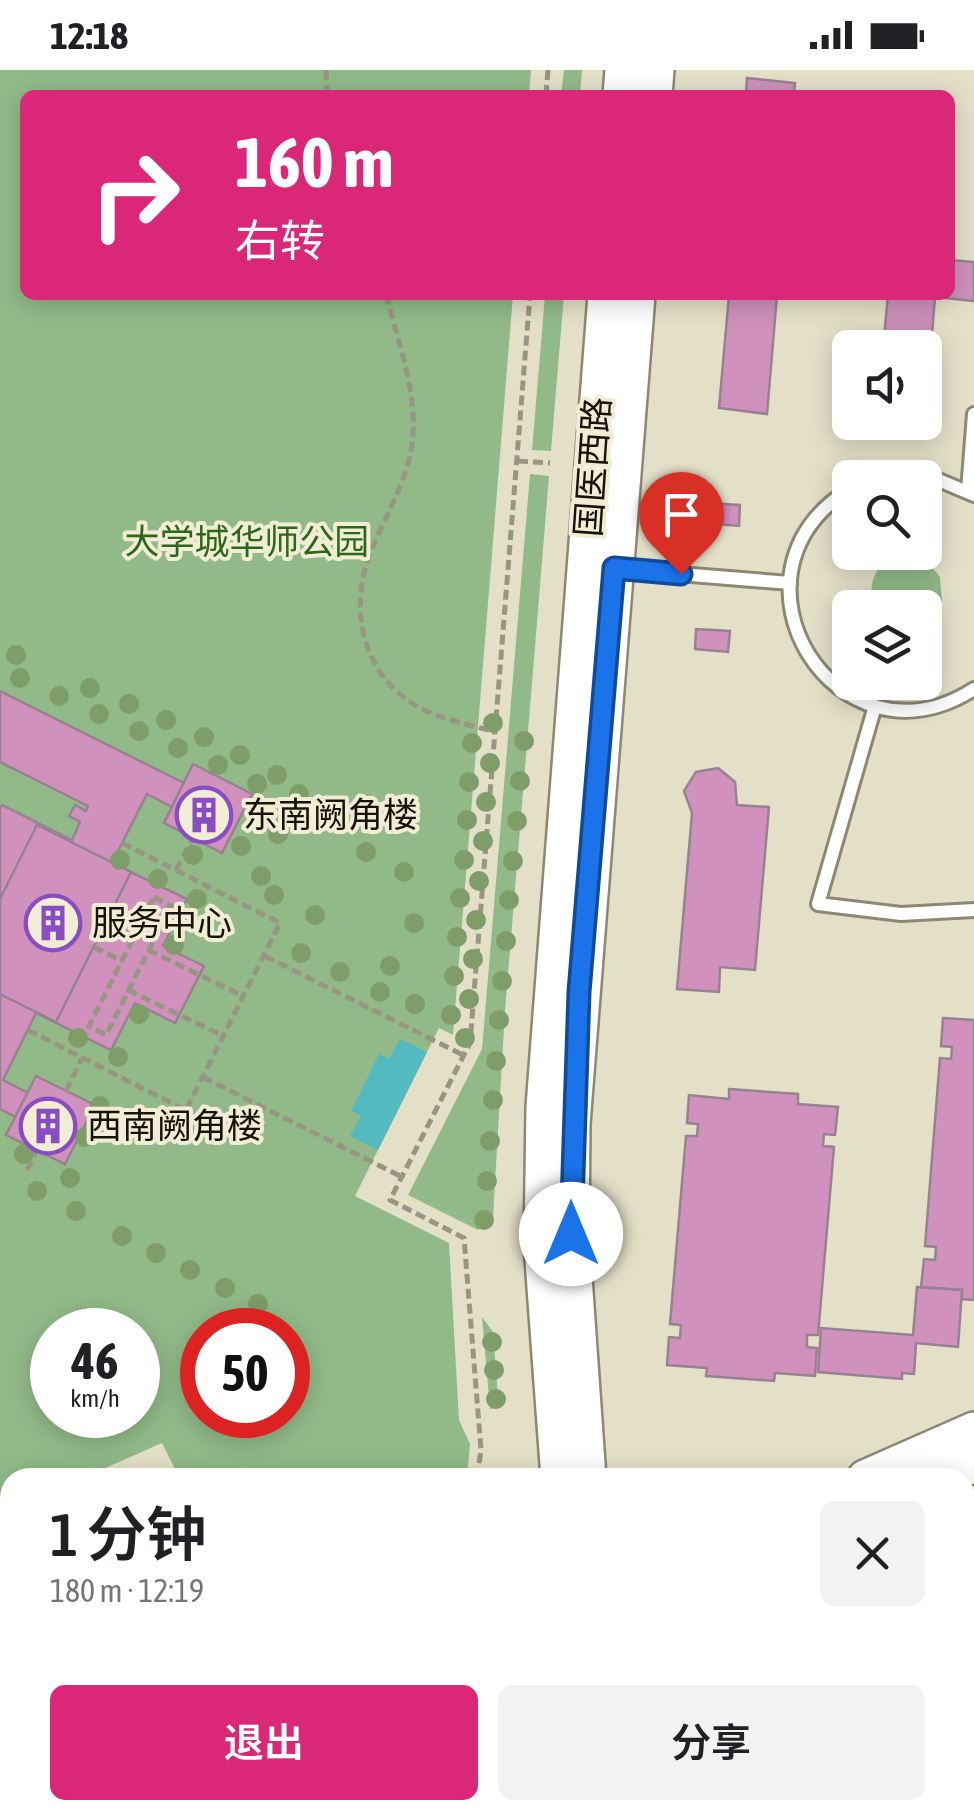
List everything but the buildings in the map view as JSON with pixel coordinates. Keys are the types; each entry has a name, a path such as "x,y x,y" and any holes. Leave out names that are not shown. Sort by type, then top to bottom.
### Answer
{"main road":[{"name":"国医西路","path":"587,1468 577,1366 571,1162 600,567 606,300"},
{"name":"国医西路","path":"557,1468 550,1398 541,1186 544,1107 600,567 636,300"},
{"path":"533,1468 550,1398"},
{"path":"888,1468 974,1430"}],"lane":[{"path":"942,482 971,492 974,414"},
{"path":"832,502 808,528 794,558 790,583 791,616 809,658 839,689 874,706 926,709 974,689"},
{"path":"600,567 790,583"},
{"path":"874,706 818,904 901,914 974,910"}],"path":[{"path":"387,300 408,386 412,442 400,486 363,576 359,626 374,659 412,703 496,732"},
{"path":"478,1468 481,1450 464,1238 390,1200 470,1043 530,300"},
{"path":"518,461 550,463"},
{"path":"176,870 193,838"},
{"path":"122,843 280,923 170,1142"},
{"path":"154,897 171,906 148,950 106,1035 89,1026 154,897"},
{"path":"94,947 122,961"},
{"path":"148,950 243,996"},
{"path":"264,956 464,1055"},
{"path":"128,990 223,1036"},
{"path":"28,1030 185,1110"},
{"path":"66,1091 82,1058"},
{"path":"202,1077 402,1176"},
{"path":"26,1170 36,1150"}],"green space":[{"name":"大学城华师公园","path":"0,70 531,70 529,90 20,90 20,300 513,300 453,1035 439,1028 355,1196 449,1243 459,1420 470,1444 468,1468 174,1468 162,1443 105,1468 0,1468"},
{"path":"564,70 582,70 580,90 562,90"},
{"path":"545,300 564,300 551,451 532,450"},
{"path":"530,474 549,476 505,1011 493,1217 478,1230 408,1195 482,1049"},
{"path":"879,570 934,570 940,577 941,590 872,590"},
{"path":"482,1317 493,1332 499,1408 490,1409"}],"water":[{"path":"400,1039 427,1052 378,1150 350,1136 361,1116 351,1111 379,1054 389,1059"}],"place":[{"name":"东南阙角楼","path":"204,815"},
{"name":"服务中心","path":"53,923"},
{"name":"西南阙角楼","path":"48,1126"}],"route":[{"path":"571,1234 579,992 614,568 681,574"}]}
